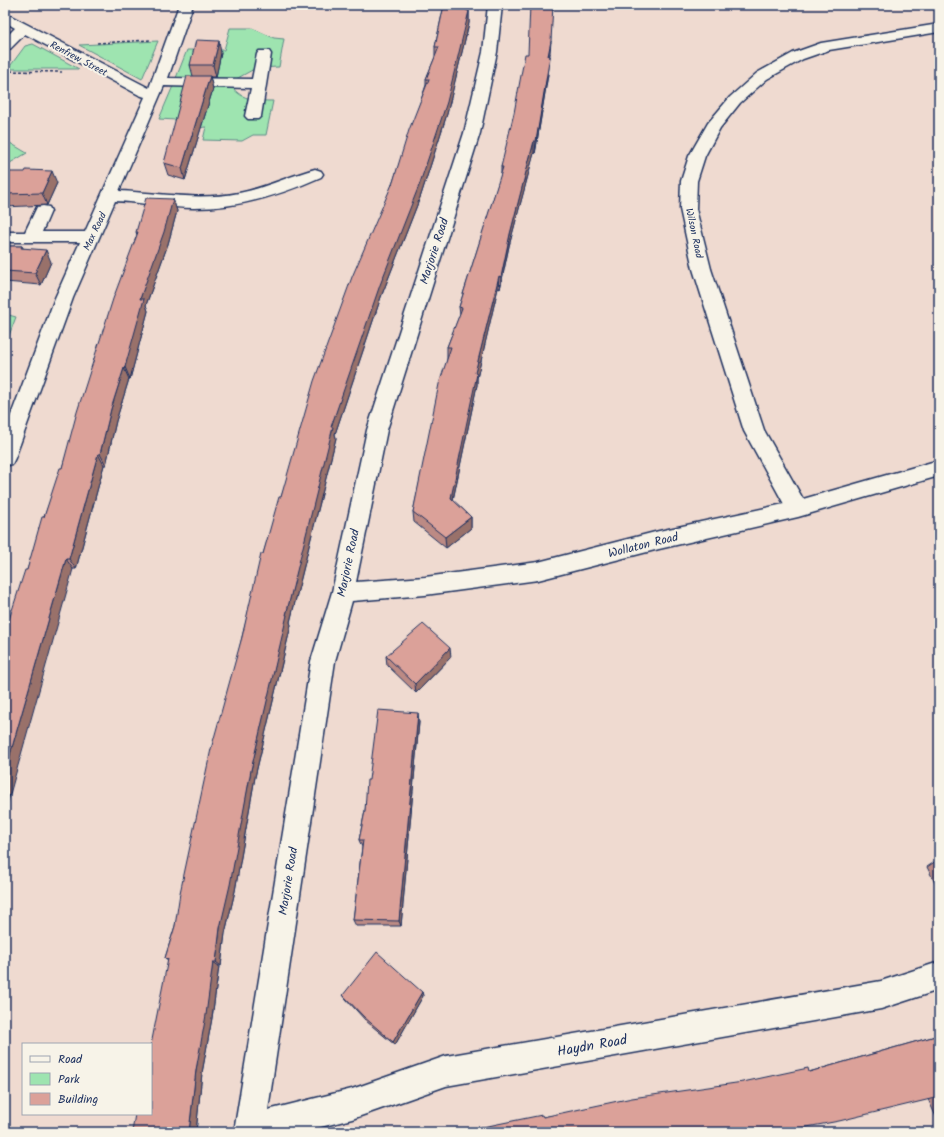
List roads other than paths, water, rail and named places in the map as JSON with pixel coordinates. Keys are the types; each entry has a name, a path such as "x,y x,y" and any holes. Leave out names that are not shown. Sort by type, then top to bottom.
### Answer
{"street":[{"name":"Max Road","path":"5,458 64,298 157,88 186,5"},
{"name":"Marjorie Road","path":"249,1131 323,661 343,592 377,430 472,134 490,52 495,5"},
{"name":"Renfrew Street","path":"5,17 54,45 144,92 157,88 260,84"},
{"path":"5,46 23,28"},
{"name":"Wilson Road","path":"798,509 754,431 707,284 688,209 691,175 697,156 713,126 735,100 762,76 798,56 826,46 939,28"},
{"path":"253,116 260,84 264,54"},
{"path":"110,196 139,196 220,206 286,186 315,174"},
{"path":"31,237 43,212"},
{"path":"5,237 90,237"},
{"name":"Wollaton Road","path":"343,592 424,586 538,571 659,540 798,509 939,468"},
{"name":"Haydn Road","path":"249,1131 352,1104 446,1071 881,995 939,976"}]}
